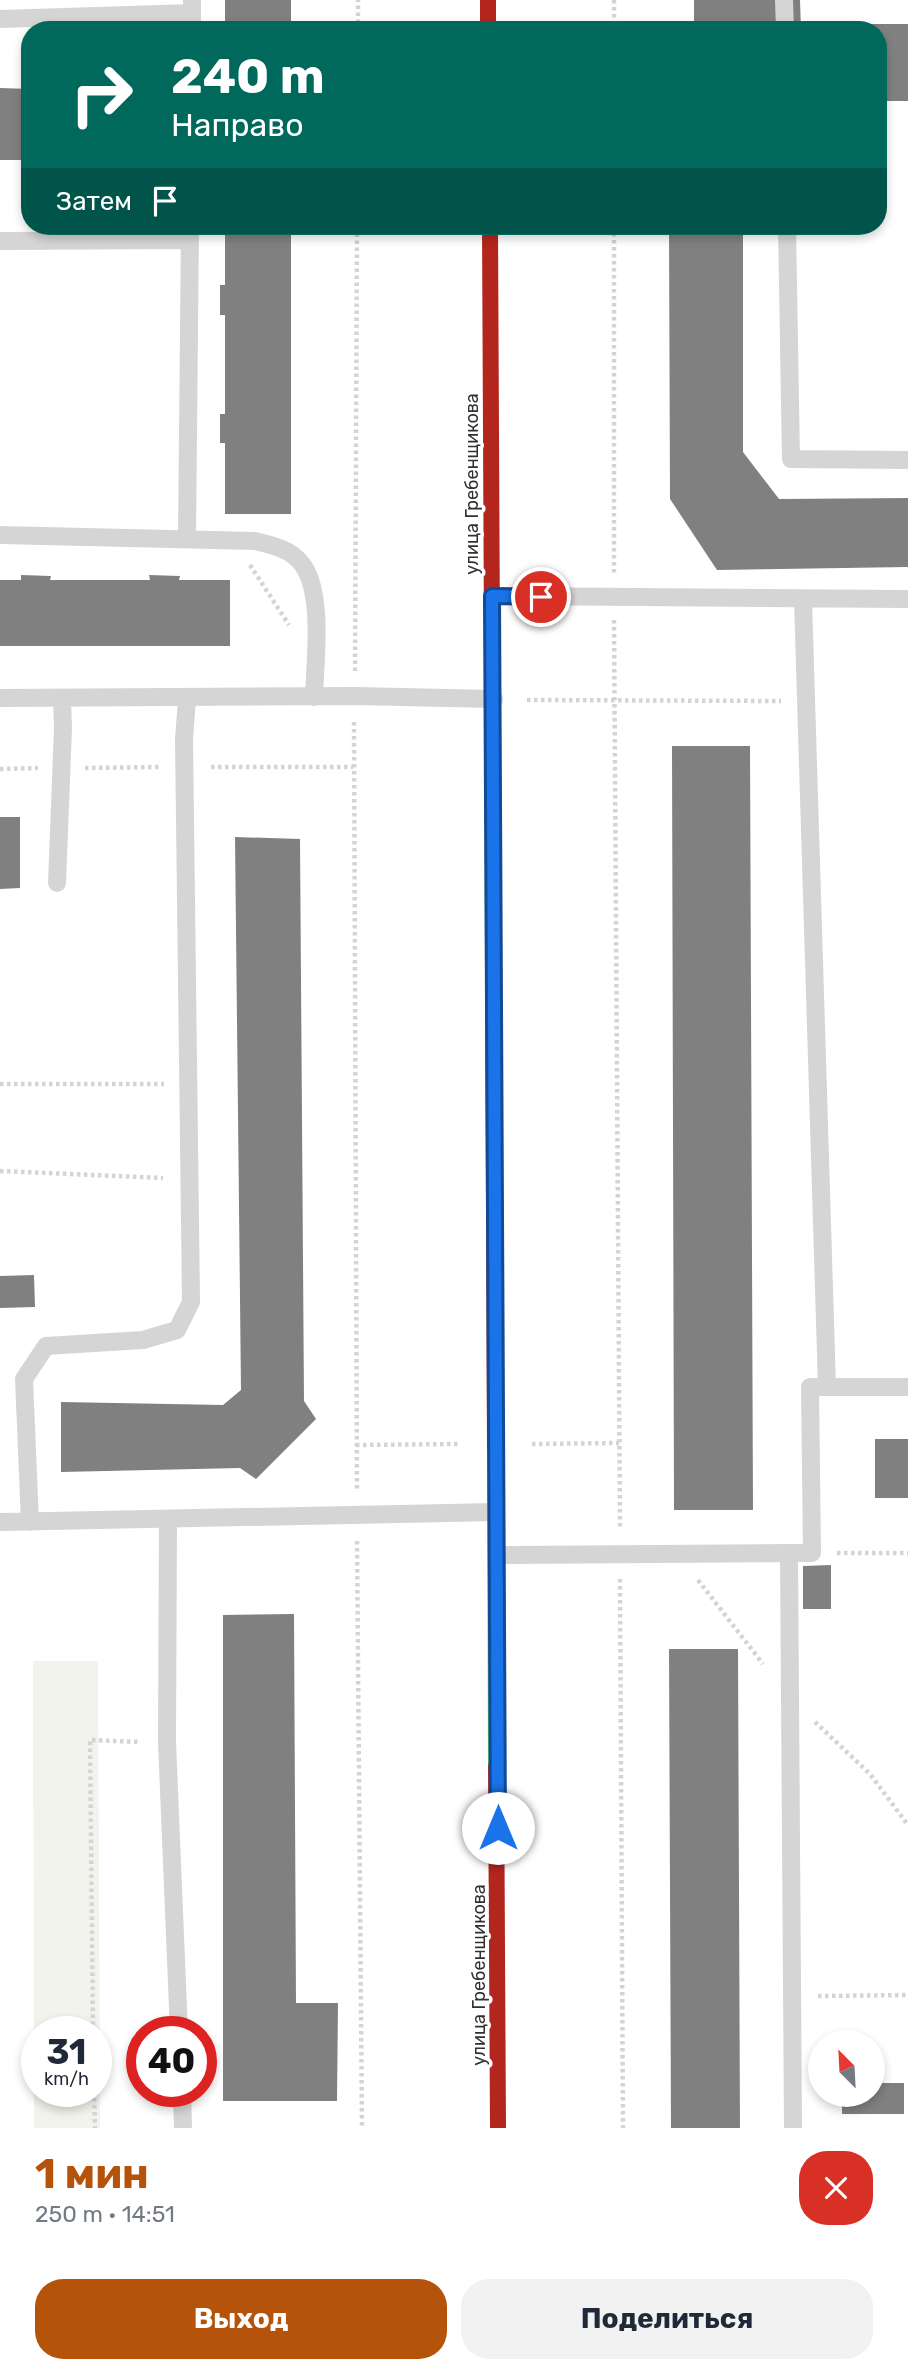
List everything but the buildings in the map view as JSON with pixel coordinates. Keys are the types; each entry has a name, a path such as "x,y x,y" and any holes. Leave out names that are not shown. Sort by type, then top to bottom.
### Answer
{"street":[{"path":"488,0 488,21"},
{"name":"улица Гребенщикова","path":"489,235 494,699 498,2128"}],"lane":[{"path":"784,0 785,21"},
{"path":"0,19 192,14"},
{"path":"0,241 142,235"},
{"path":"187,540 190,235"},
{"path":"788,235 791,459 908,460"},
{"path":"0,535 255,541 280,547 302,562 313,583 314,697"},
{"path":"492,596 908,599"},
{"path":"803,600 827,1387"},
{"path":"0,698 355,696 494,699"},
{"path":"57,883 64,728 62,698"},
{"path":"30,1521 24,1379 46,1346 143,1340 177,1331 191,1302 184,739 187,699"},
{"path":"497,1555 812,1553 810,1387 908,1387"},
{"path":"0,1522 168,1521 496,1512"},
{"path":"168,1521 167,1742 178,2016"},
{"path":"789,1553 793,2128"},
{"path":"182,2107 183,2128"}],"path":[{"path":"358,0 358,21"},
{"path":"614,0 614,21"},
{"path":"357,235 357,1516 362,2128"},
{"path":"614,235 623,2128"},
{"path":"233,541 314,664"},
{"path":"494,699 806,701"},
{"path":"0,1084 187,1084"},
{"path":"0,1171 188,1179"},
{"path":"812,1553 908,1553"},
{"path":"93,2016 90,1740 167,1742"},
{"path":"792,1996 908,1995"},
{"path":"94,2107 94,2128"}],"shaded area":[{"path":"33,1661 98,1661 100,2016 34,2016"},
{"path":"34,2107 100,2107 100,2128 34,2128"}],"traffic: fast":[{"path":"492,639 493,960"},
{"path":"495,1447 496,1767"}],"traffic: jam":[{"path":"488,0 488,21"},
{"path":"490,235 492,639"},
{"path":"493,960 495,1447"},
{"path":"496,1767 498,2128"}],"route":[{"path":"498,1828 492,596 541,597"}]}
